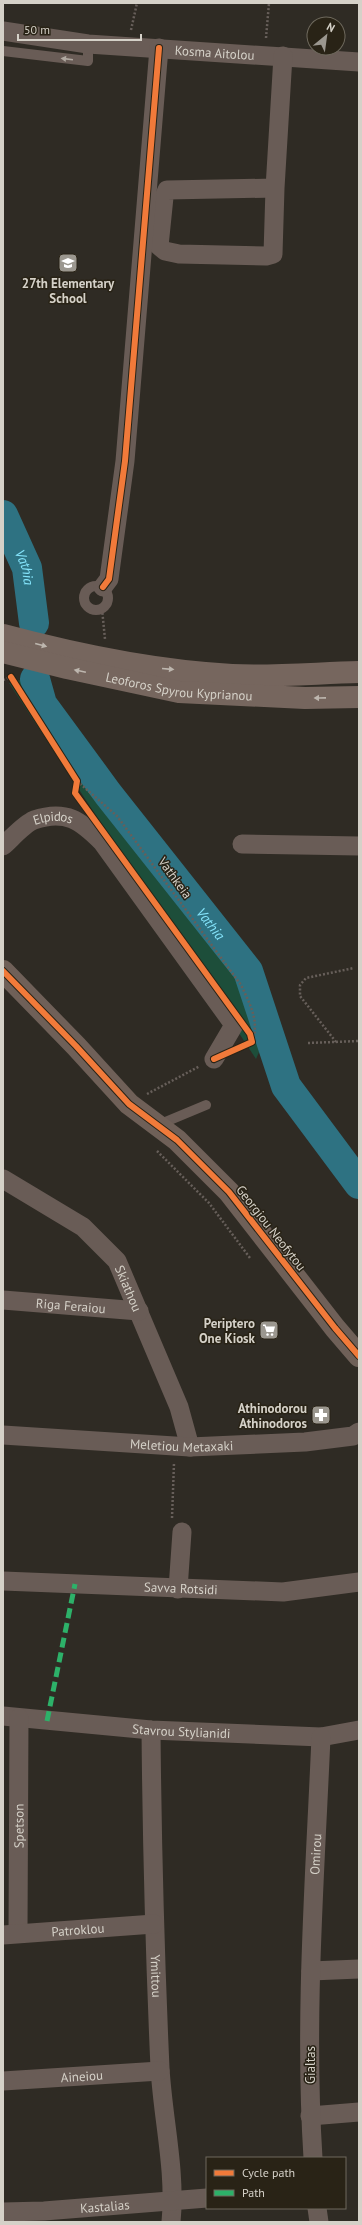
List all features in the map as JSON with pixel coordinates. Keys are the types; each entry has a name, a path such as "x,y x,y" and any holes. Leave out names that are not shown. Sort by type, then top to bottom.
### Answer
{"main road":[{"name":"Leoforos Spyrou Kyprianou","path":"3,635 64,651 148,667 232,675 359,672"},
{"name":"Leoforos Spyrou Kyprianou","path":"3,652 67,668 179,692 305,698 359,697"}],"street":[{"name":"Kosma Aitolou","path":"3,31 88,44 274,55 359,62"},
{"path":"103,587 109,579 125,461 159,48"},
{"path":"274,55 275,188 274,247 271,255 179,254 165,251 159,246 164,197 167,190 275,188"},
{"name":"Elpidos","path":"3,846 33,820 64,815 84,824 102,842 234,1024 214,1059"},
{"path":"242,844 359,846"},
{"name":"Georgiou Neofytou","path":"3,972 76,1046 129,1104 177,1140 229,1192 334,1328 359,1356"},
{"name":"Skiathou","path":"3,1179 83,1227 117,1261 140,1311 179,1407 183,1447"},
{"name":"Riga Feraiou","path":"3,1300 140,1311"},
{"name":"Meletiou Metaxaki","path":"3,1435 183,1447 305,1442 353,1436 359,1432"},
{"path":"178,1589 182,1532"},
{"name":"Savva Rotsidi","path":"3,1581 283,1592 359,1582"},
{"name":"Stavrou Stylianidi","path":"11,1717 151,1730 321,1737 359,1730"},
{"name":"Spetson","path":"11,1717 11,1934"},
{"name":"Ymittou","path":"151,1730 154,1924 160,2071 173,2200 171,2222"},
{"name":"Omirou","path":"311,1971 321,1737"},
{"name":"Patroklou","path":"11,1934 154,1924"},
{"path":"311,1971 359,1969"},
{"name":"Gialtas","path":"311,1971 310,2116 313,2157"},
{"name":"Aineiou","path":"3,2081 160,2071"},
{"path":"310,2116 359,2112"},
{"name":"Kastalias","path":"3,2212 44,2217 173,2200 206,2198"},
{"path":"317,2209 319,2222"}],"lane":[{"path":"3,51 88,61 88,44"},
{"path":"95,585 103,587 108,598 102,609 90,609 83,598 88,588 95,585"},
{"path":"158,1125 206,1105"}],"path":[{"path":"127,46 137,3"},
{"path":"269,3 274,55"},
{"path":"102,609 105,643"},
{"path":"3,680 11,677 15,683"},
{"path":"73,775 76,784"},
{"path":"336,1042 300,996 300,985 306,978 354,968"},
{"path":"245,1028 252,1042"},
{"path":"308,1043 359,1041"},
{"path":"129,1104 214,1059"},
{"path":"182,1532 171,1532 183,1447"}],"green space":[{"path":"24,679 240,973 264,1041 256,1059 9,683"}],"waterway":[{"name":"Vathia","path":"3,515 27,568 34,623"},
{"name":"Vathia","path":"35,679 42,704 108,794 248,971 286,1086 359,1184"}],"marked path":[{"path":"47,1721 75,1584"}],"cycle path":[{"path":"103,587 109,579 125,461 159,48"},
{"path":"11,677 77,781 75,793 250,1034 252,1042 214,1059"},
{"path":"3,971 76,1046 129,1104 177,1140 229,1192 335,1328 359,1356"}],"place":[{"name":"27th Elementary School","path":"68,263"},
{"name":"Periptero One Kiosk","path":"269,1330"},
{"name":"Athinodorou Athinodoros","path":"321,1415"}]}
